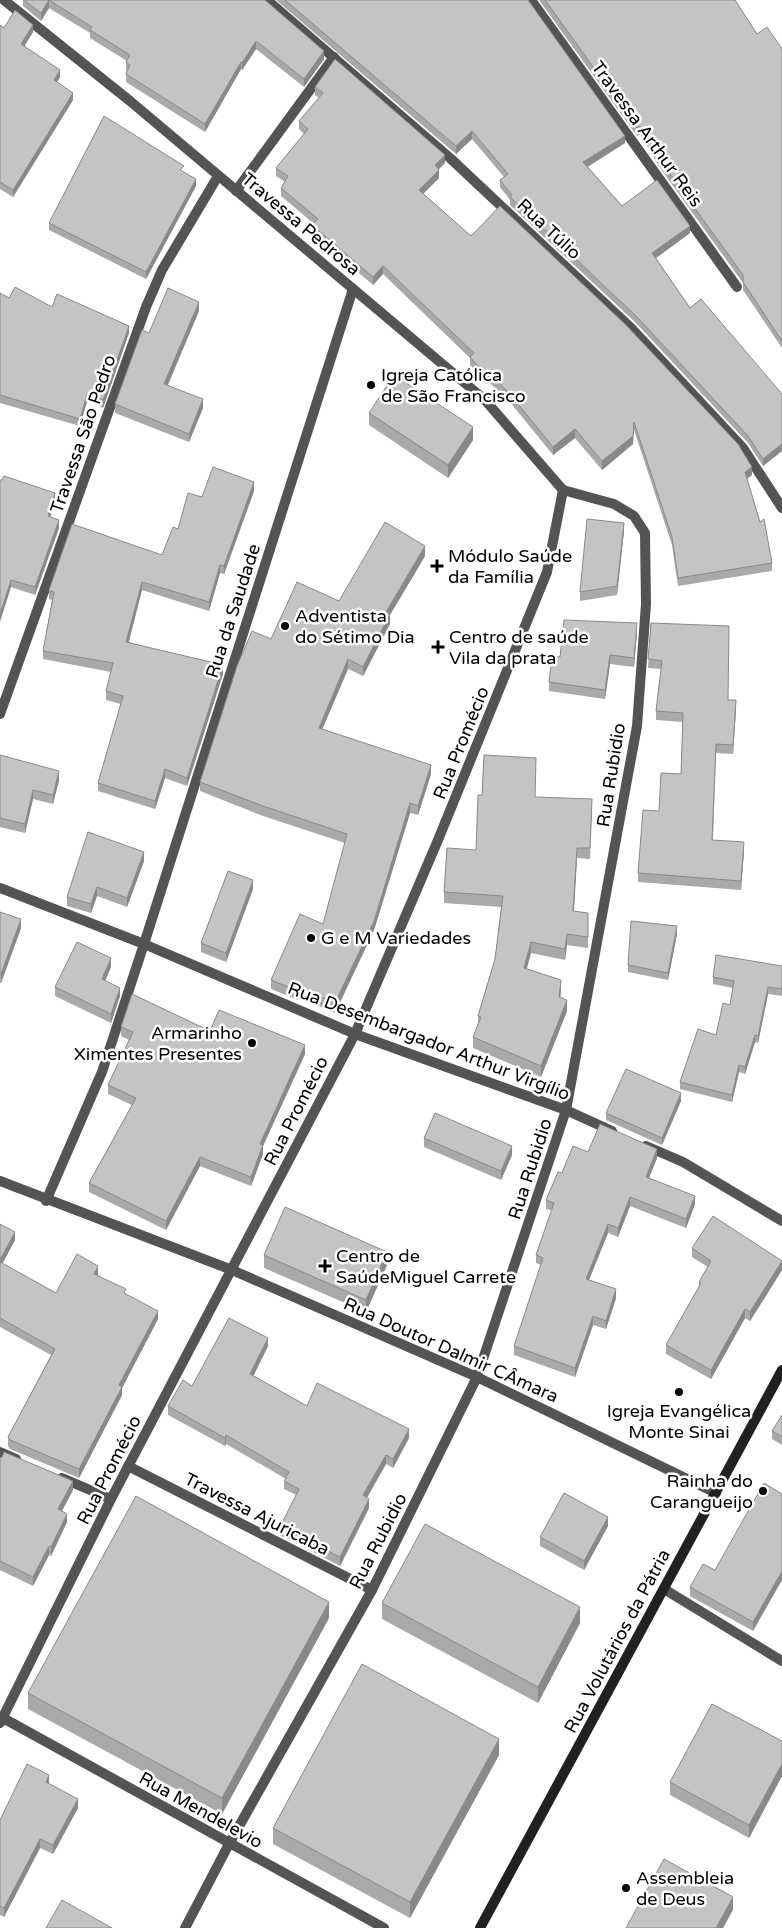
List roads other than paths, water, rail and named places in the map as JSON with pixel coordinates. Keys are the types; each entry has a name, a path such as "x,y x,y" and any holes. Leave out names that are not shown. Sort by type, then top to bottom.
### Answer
{"street":[{"name":"Travessa Pedrosa","path":"4,0 123,94 485,400 563,490"},
{"name":"Rua Túlio","path":"267,0 450,158 631,328 743,448 782,508"},
{"name":"Travessa Arthur Reis","path":"531,0 737,287"},
{"path":"236,191 334,57"},
{"name":"Travessa São Pedro","path":"0,714 146,308 162,270 218,176"},
{"name":"Rua da Saudade","path":"46,1201 102,1072 353,289"},
{"name":"Rua Promécio","path":"1,1720 111,1498 355,1034 438,840 547,572 563,490"},
{"name":"Rua Rubidio","path":"185,1928 229,1844 372,1590 477,1377 566,1110 636,726 646,595 645,533 634,516 614,504 563,490"},
{"name":"Rua Desembargador Arthur Virgílio","path":"0,888 144,944 355,1034 566,1110 620,1134"},
{"path":"638,1142 683,1162 782,1220"},
{"name":"Rua Doutor Dalmir CÂmara","path":"0,1181 46,1201 232,1270 477,1377 716,1492"},
{"name":"Rua Volutários da Pátria","path":"480,1928 782,1370"},
{"path":"0,1452 26,1463"},
{"name":"Travessa Ajuricaba","path":"128,1466 372,1590"},
{"path":"51,1473 111,1498"},
{"path":"664,1589 782,1661"},
{"name":"Rua Mendelevio","path":"1,1720 384,1928"}],"place":[{"name":"Igreja Católica de São Francisco","path":"371,385"},
{"name":"Módulo Saúde da Família","path":"437,566"},
{"name":"Adventista do Sétimo Dia","path":"285,626"},
{"name":"Centro de saúde Vila da prata","path":"438,647"},
{"name":"G e M Variedades","path":"311,938"},
{"name":"Armarinho Ximentes Presentes","path":"252,1043"},
{"name":"Centro de SaúdeMiguel Carrete","path":"325,1266"},
{"name":"Igreja Evangélica Monte Sinai","path":"679,1392"},
{"name":"Rainha do Carangueijo","path":"763,1491"},
{"name":"Assembleia de Deus","path":"626,1888"}]}
